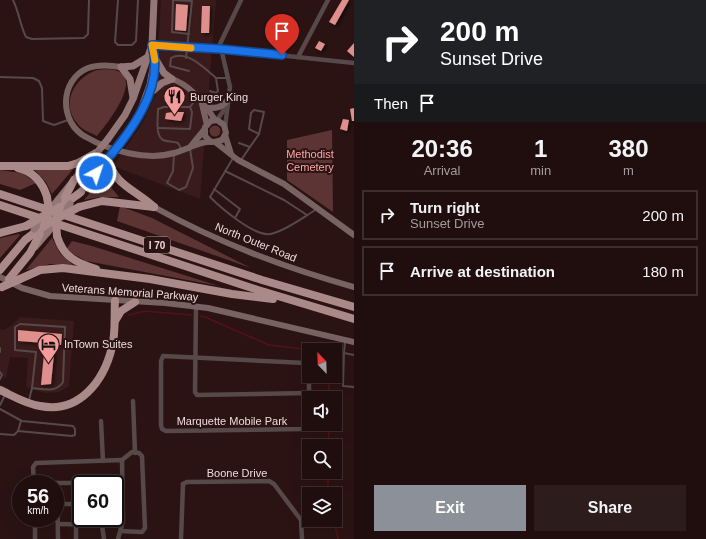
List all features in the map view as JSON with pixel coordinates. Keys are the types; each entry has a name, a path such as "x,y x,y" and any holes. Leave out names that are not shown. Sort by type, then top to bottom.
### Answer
{"highway":[{"path":"0,166 68,166 78,163 98,151"},
{"path":"110,156 111,172 119,181 142,196 154,207"},
{"path":"1,289 16,276 30,253 48,213 47,197 41,184 30,173 9,166"},
{"path":"74,180 57,219 57,236 63,250 74,261 106,272"},
{"path":"0,233 26,226 81,192"},
{"name":"I 70","path":"0,194 262,280 352,306"},
{"path":"0,272 25,240 57,219 79,207 102,201 154,207"},
{"name":"I 70","path":"0,205 292,301 354,319"},
{"path":"16,276 50,268 106,272 232,294 292,301"},
{"path":"3,391 28,403 47,407 63,406 78,400 90,391 104,371 112,347 115,301"},
{"path":"114,322 121,311 135,302"}],"main road":[{"path":"154,0 152,45 155,58 164,73 172,79"},
{"path":"74,180 108,139 125,115 142,76 146,58 152,45"},
{"path":"121,67 133,66 146,58"},
{"path":"81,192 120,144 138,118 148,95 155,58"},
{"path":"121,67 130,79 133,99"},
{"path":"148,95 162,83 172,79"}],"street":[{"path":"233,156 225,127 230,87 220,49 220,41 241,0"},
{"path":"298,57 328,0"},
{"path":"152,45 220,49 354,63"},
{"path":"121,67 97,66 88,68 76,76 67,91 65,105 69,120 76,129 86,137 125,152 151,156 174,153 189,147 222,140 226,135"},
{"path":"172,79 183,84 198,97 216,120 225,127"},
{"path":"202,103 215,108 229,101"},
{"path":"189,147 205,127 216,120 229,101"},
{"path":"202,103 205,136 240,161 284,184 354,235"},
{"name":"North Outer Road","path":"154,207 185,223 280,264 354,287"},
{"name":"Veterans Memorial Parkway","path":"0,272 22,288 50,296 196,306 236,313 354,342"},
{"path":"196,306 194,356 195,392 197,395 302,396"},
{"name":"Marquette Mobile Park","path":"302,363 194,356 162,356 161,361 162,430 302,430"},
{"path":"133,401 135,452"},
{"path":"101,421 103,461"},
{"path":"33,475 33,467 36,463 122,460 128,454 135,452 142,456 145,528 142,532 121,531"},
{"path":"122,460 122,475"},
{"path":"178,480 183,484 181,539"},
{"name":"Boone Drive","path":"183,484 188,482 269,481 274,484 301,520 302,539"},
{"path":"35,527 35,539"},
{"path":"58,527 58,539"},
{"path":"76,527 76,539"},
{"path":"101,527 104,539"},
{"path":"118,539 122,527"}],"lane":[{"path":"13,0 17,8 22,30 26,37 32,39 84,38 88,34 89,0"},
{"path":"118,0 114,38 118,45 132,45 136,43 138,0"},
{"path":"186,58 189,34 191,0 173,0 172,32 189,34"},
{"path":"188,71 170,66 171,58 186,58 194,60 216,78 227,78"},
{"path":"0,77 33,78 40,81 42,88 43,121 54,125 69,120"},
{"path":"210,91 216,93 218,91 216,78"},
{"path":"190,108 198,97"},
{"path":"183,150 178,143 160,138 158,134 158,109 161,107 190,108"},
{"path":"159,128 190,129 192,112 190,108"},
{"path":"240,161 259,134 262,126 264,112 254,110 251,113 249,129 259,134"},
{"path":"239,143 250,147"},
{"path":"174,153 173,171 168,183 179,190 186,187 193,168 189,147"},
{"path":"233,156 210,197 235,218 261,232 270,234 318,208"},
{"path":"225,171 284,200 307,215"},
{"path":"214,189 240,209 235,218"},
{"path":"28,403 32,388 36,352 15,350 15,327 20,324 65,327 63,382 59,387 52,390 32,388"},
{"path":"346,340 343,386 354,387"},
{"path":"344,353 354,355"},
{"path":"0,372 2,376 0,379"},
{"path":"0,404 3,391"},
{"path":"0,409 21,421 73,426 75,428 75,434 72,436 18,431 12,435 0,434"},
{"path":"18,431 21,421"}],"shaded area":[{"path":"161,0 216,0 200,199 113,166 142,124 156,94"},
{"path":"20,317 74,321 69,386 59,392 45,393 26,387 28,358 10,357 6,378 0,375 0,329 3,330 12,325"}],"green space":[{"path":"97,70 114,70 123,75 126,83 124,93 119,104 97,136 86,131 79,125 72,115 70,99 72,92 82,78"},
{"path":"213,126 217,126 219,127 219,135 213,136 210,133 210,129"},
{"name":"Methodist Cemetery","path":"332,130 333,212 287,180 287,140"},
{"path":"74,168 52,194 46,182 34,169"},
{"path":"0,170 22,173 36,183 20,190 0,184"},
{"path":"107,172 109,185 119,197 99,197 84,200"},
{"path":"120,206 152,218 251,268 117,221"},
{"path":"20,235 0,258 0,238"},
{"path":"52,238 60,253 73,265 50,264 26,270"},
{"path":"72,241 219,286 86,261 73,254 67,248"}],"building":[{"path":"342,0 349,0 335,25 329,22"},
{"path":"176,4 188,5 186,31 175,30"},
{"path":"202,6 210,6 209,33 201,33"},
{"path":"319,41 325,44 321,51 315,48"},
{"path":"354,43 354,57 347,51"},
{"path":"354,108 354,121 352,121 350,109"},
{"name":"Burger King","path":"184,112 181,121 165,119 166,113"},
{"path":"343,119 349,120 347,131 340,129"},
{"name":"InTown Suites","path":"18,330 62,334 61,345 55,344 51,384 41,385 45,343 18,341"}],"waterway":[{"path":"129,315 145,311 192,315"},
{"path":"200,316 269,345 302,349"},
{"path":"329,383 329,391"},
{"path":"328,439 329,431"},
{"path":"328,479 328,487"},
{"path":"335,527 338,539"}],"slow traffic":[{"path":"155,60 152,45 191,48"}],"place":[{"name":"Burger King","path":"174,116"},
{"name":"InTown Suites","path":"48,364"}],"route":[{"path":"96,173 120,144 138,118 148,95 154,68 155,58 152,45 220,49 282,55"}]}
